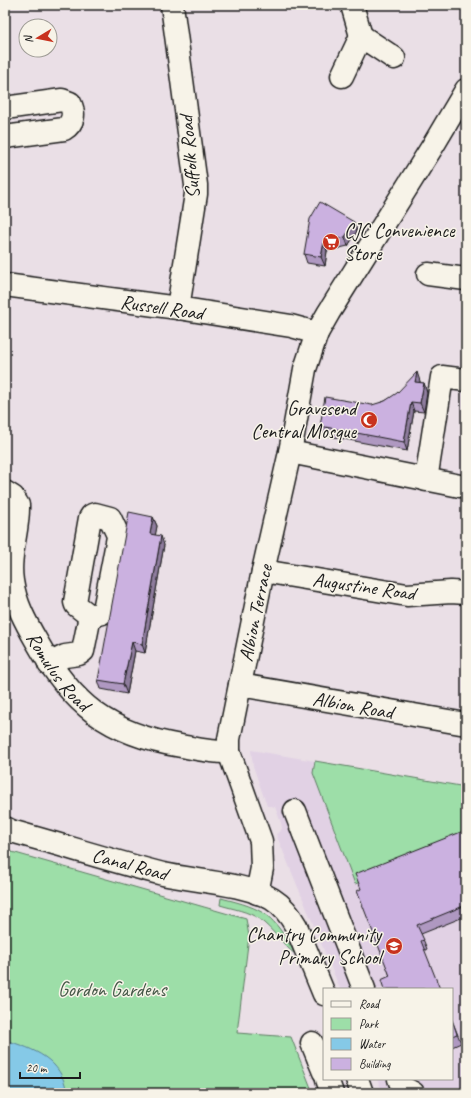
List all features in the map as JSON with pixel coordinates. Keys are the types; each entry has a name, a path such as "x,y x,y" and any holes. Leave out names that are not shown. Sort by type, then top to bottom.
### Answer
{"street":[{"name":"Suffolk Road","path":"172,5 196,184 196,194 178,308"},
{"path":"352,5 361,36 394,58"},
{"path":"342,76 361,36"},
{"name":"Albion Terrace","path":"257,893 262,868 261,841 229,752 229,739 263,571 290,452 305,369 318,333 329,312 466,90"},
{"path":"5,108 62,100 70,103 73,119 71,124 64,129 5,137"},
{"path":"428,274 466,279"},
{"name":"Russell Road","path":"5,285 178,308 291,326 318,333"},
{"path":"442,483 442,377 466,380"},
{"path":"290,452 442,483"},
{"path":"442,483 445,454"},
{"name":"Romulus Road","path":"5,492 14,497 18,505 11,566 14,593 27,625 49,664 68,689 96,714 129,733 162,743 210,751 229,752"},
{"name":"Augustine Road","path":"263,571 407,595 450,592 466,593"},
{"path":"49,664 65,656 80,654 83,651 90,616"},
{"name":"Albion Road","path":"240,685 466,724"},
{"path":"295,811 364,988"},
{"name":"Canal Road","path":"5,828 11,831 163,874 236,887 272,899 283,907 290,915 302,937 323,991"},
{"path":"327,1080 332,1093"},
{"path":"357,1080 362,1093"},
{"path":"399,1080 402,1087 413,1093"}],"shaded area":[{"name":"Chantry Community Primary School","path":"251,750 466,787 466,1093 383,1093 377,1080 453,1080 453,988 340,988 276,834 280,832 282,828 275,807 267,806 253,766"}],"green space":[{"path":"315,761 466,787 466,841 355,884 313,773"},
{"name":"Gordon Gardens","path":"5,850 246,919 249,936 237,1033 291,1037 313,1093 5,1093"},
{"path":"221,898 248,906 266,915 280,930 295,954 269,927 255,916 220,905"}],"water":[{"path":"5,1040 26,1047 45,1057 59,1072 64,1081 67,1093 5,1093"}],"building":[{"path":"320,202 354,222 345,237 324,242 321,257 304,254 310,219"},
{"name":"Gravesend Central Mosque","path":"417,372 415,382 424,383 420,403 411,402 404,442 320,426 325,397 372,405 385,401 397,393"},
{"path":"129,512 153,517 150,534 161,536 142,644 132,642 123,684 98,680"},
{"path":"466,830 466,905 417,925 424,940 421,941 440,988 384,988 381,980 390,976 357,891 361,889 355,874"},
{"path":"453,1023 457,1034 453,1036"}],"place":[{"name":"CJC Convenience Store","path":"331,242"},
{"name":"Gravesend Central Mosque","path":"369,420"},
{"name":"Chantry Community Primary School","path":"394,946"}]}
